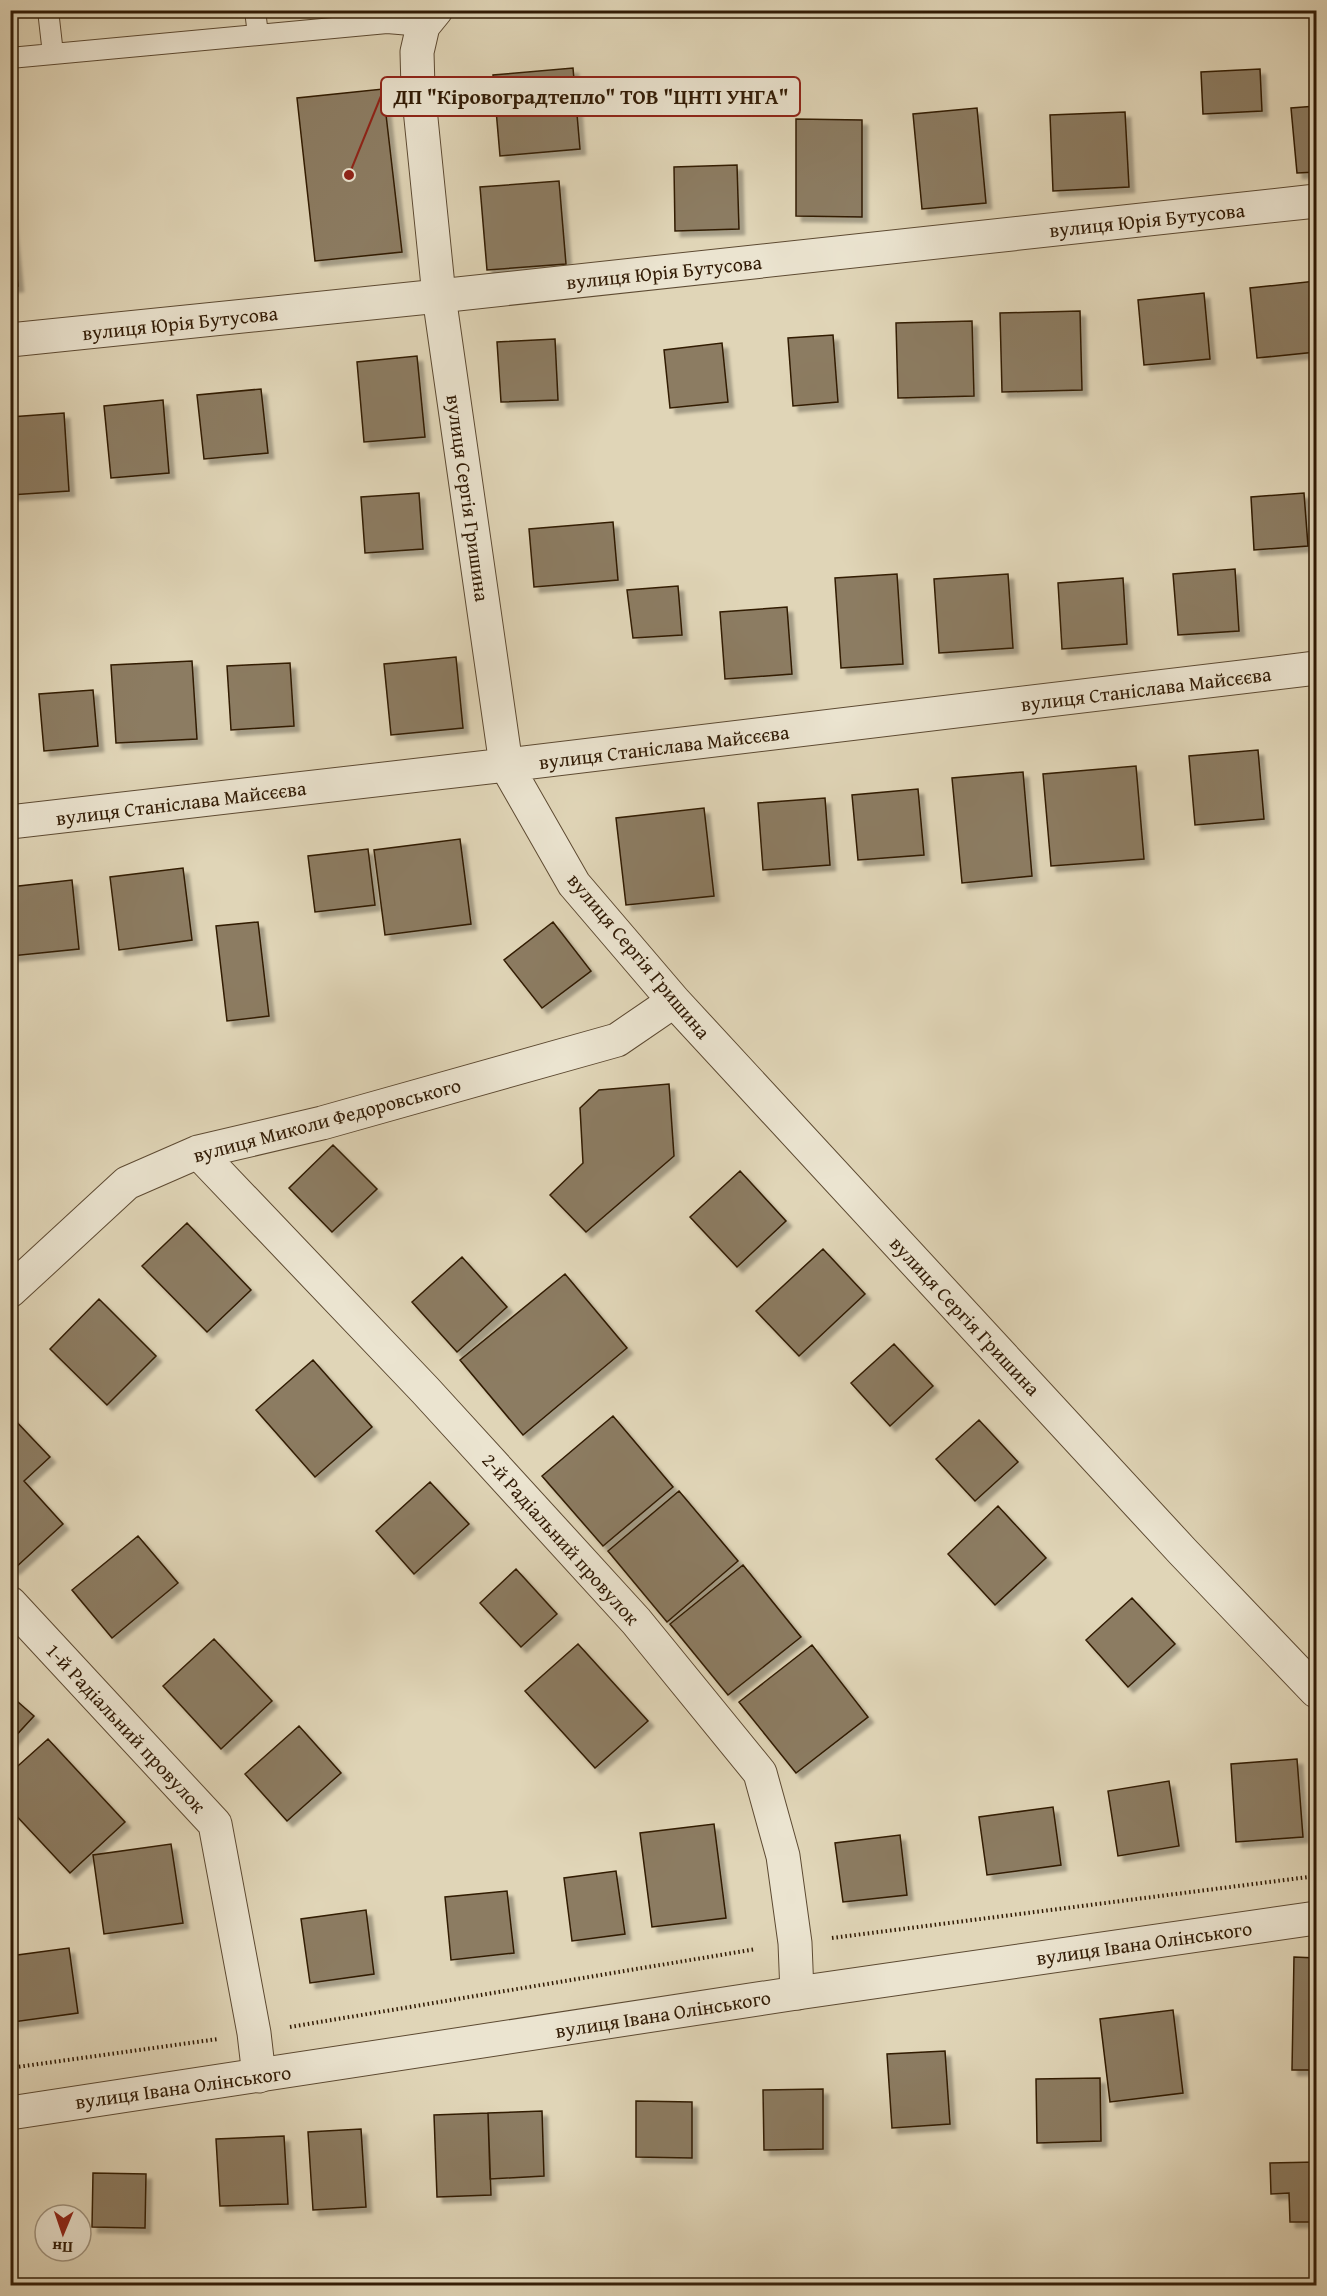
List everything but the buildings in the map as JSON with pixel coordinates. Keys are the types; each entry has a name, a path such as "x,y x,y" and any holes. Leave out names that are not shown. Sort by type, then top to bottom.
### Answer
{"street":[{"name":"вулиця Сергія Гришина","path":"430,18 417,52 418,89 440,296 506,765 574,884 674,1001 1184,1552 1317,1690"},
{"name":"вулиця Юрія Бутусова","path":"10,340 1317,201"},
{"name":"вулиця Станіслава Майсєєва","path":"10,822 1317,668"},
{"name":"вулиця Миколи Федоровського","path":"10,1291 127,1183 198,1152 322,1123 617,1040 674,1001"},
{"name":"2-й Радіальний провулок","path":"198,1152 425,1390 636,1621 760,1773 783,1856 795,1943 797,1993"},
{"name":"1-й Радіальний провулок","path":"10,1603 214,1824 254,2033 259,2076"},
{"name":"вулиця Івана Олінського","path":"10,2113 797,1993 1317,1918"}],"lane":[{"path":"48,10 53,54"},
{"path":"255,10 258,35"},
{"path":"10,58 430,18"}],"path":[{"path":"10,2068 254,2033 795,1943 1317,1876"}],"place":[{"name":"ДП \"Кіровоградтепло\" ТОВ \"ЦНТІ УНГА\"","path":"349,175"}]}
